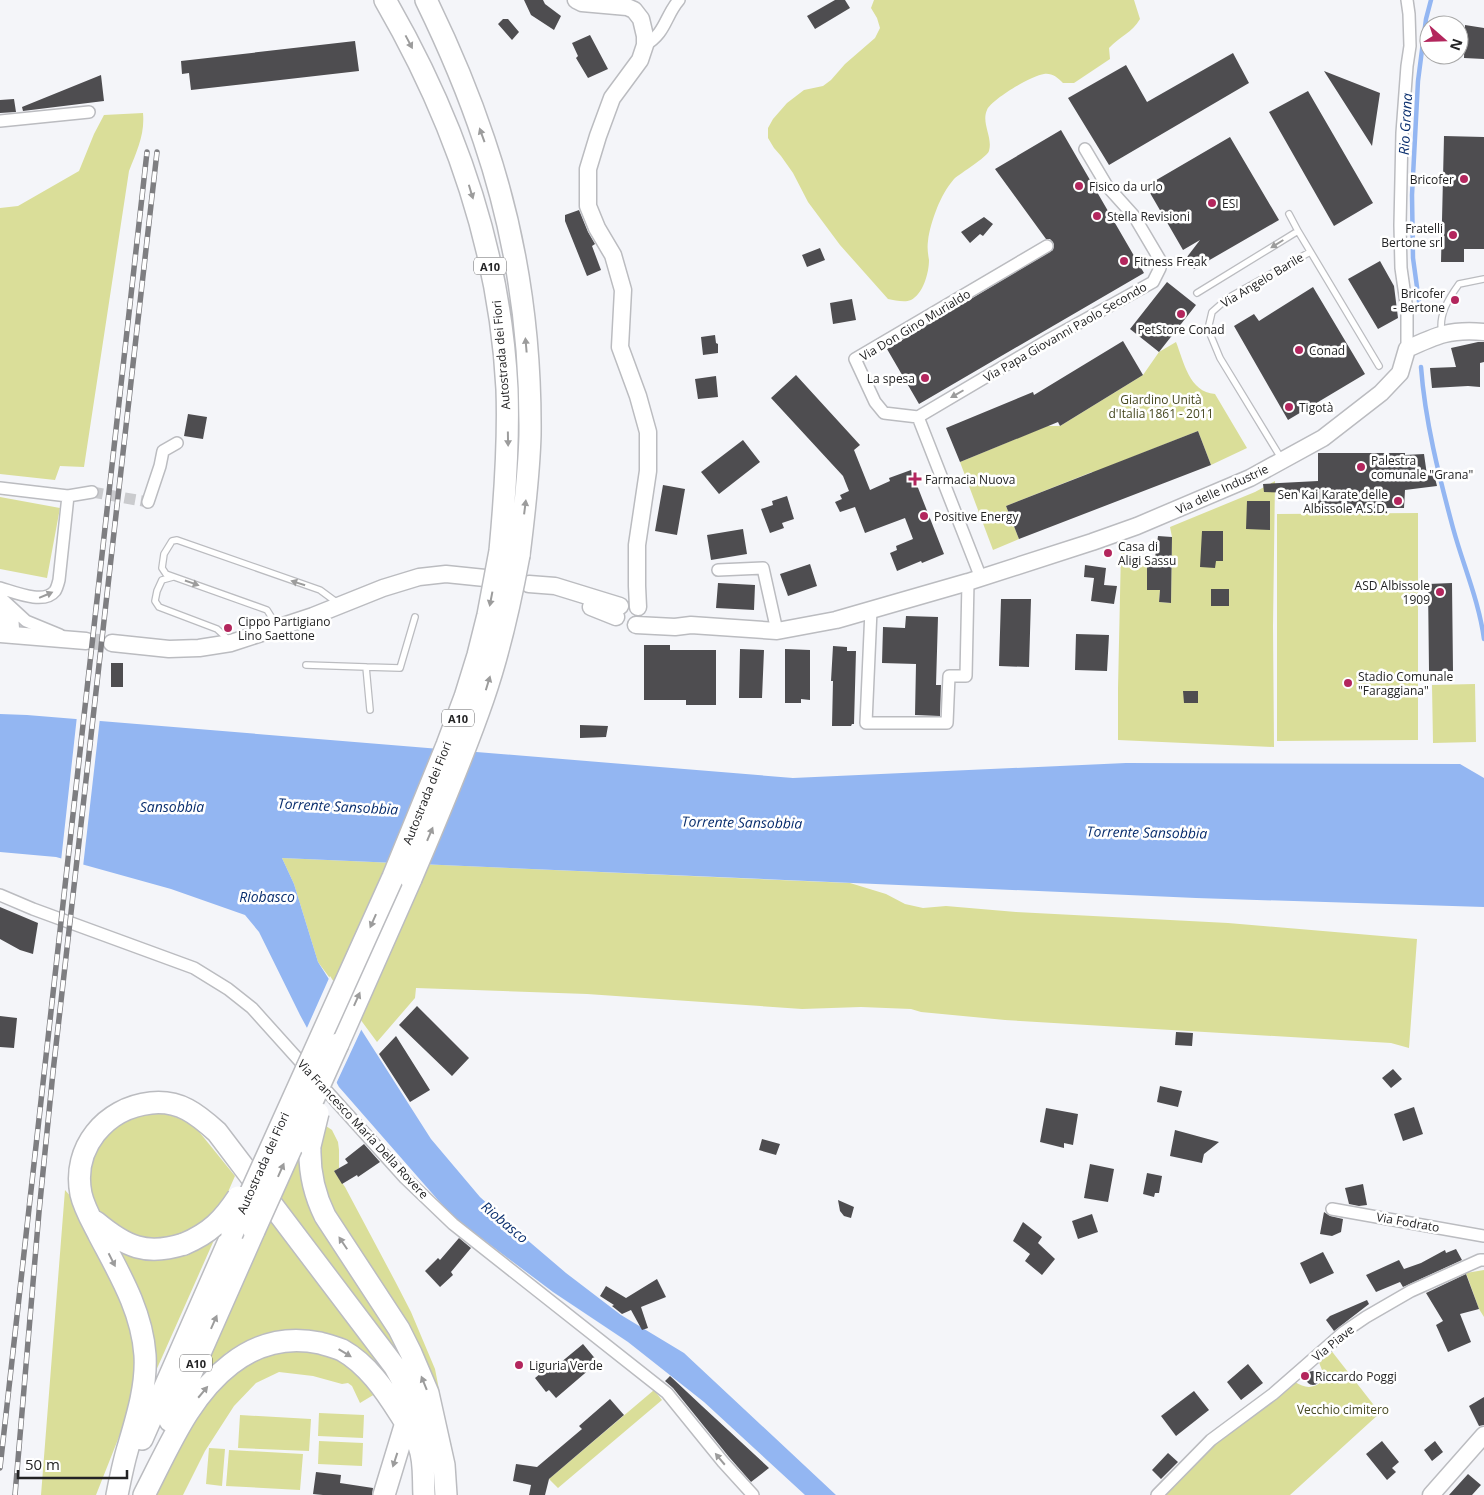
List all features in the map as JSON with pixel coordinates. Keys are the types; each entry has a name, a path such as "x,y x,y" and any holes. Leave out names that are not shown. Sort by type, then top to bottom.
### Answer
{"highway":[{"name":"Autostrada dei Fiori","path":"139,1495 174,1410 411,879 484,698 513,590 509,553 507,388 493,275 471,191 441,109 421,66 385,0"},
{"name":"Autostrada dei Fiori","path":"117,1495 274,1139 393,877 465,697 488,615 526,499 530,435 528,359 517,270 507,218 484,139 426,0"},
{"path":"338,1044 310,1146 311,1173 318,1201 325,1216 399,1329 428,1393 444,1465 446,1495"},
{"path":"117,1495 141,1398 145,1356 143,1335 138,1317 90,1217 81,1194 81,1173 84,1156 92,1137 103,1124 118,1113 133,1107 152,1103 170,1104 184,1108 200,1116 217,1132 395,1367 440,1447"},
{"path":"90,1217 114,1237 137,1247 156,1250 184,1244 198,1238 224,1217 274,1139"},
{"path":"144,1495 187,1414 200,1394 214,1379 230,1364 261,1346 292,1340 308,1341 340,1350 368,1371 394,1404 420,1446 424,1495"},
{"path":"384,1495 406,1424 411,1396"}],"street":[{"path":"576,0 582,3 627,7 634,10 644,26 645,45 640,60 612,98 588,169 588,206 597,228 613,255 624,290 620,347 638,396 648,432 648,471 641,511 629,612"},
{"path":"645,45 655,39 679,0"},
{"name":"Via delle Industrie","path":"534,585 555,586 629,612 686,625 777,631 836,620 974,580 1092,542 1137,526 1250,478 1323,438 1381,394 1400,373 1407,349 1407,310 1401,268 1400,225 1402,133 1410,46 1407,0"},
{"path":"0,121 89,112"},
{"name":"Via Papa Giovanni Paolo Secondo","path":"918,417 1050,339 1153,282 1160,268 1160,260 1134,216 1107,186 1085,149"},
{"name":"Via Don Gino Murialdo","path":"918,417 884,413 875,402 856,359 1047,246"},
{"path":"1407,349 1442,333 1466,330 1484,332"},
{"path":"871,610 866,723 948,722 949,676 966,676 974,580 918,417"},
{"path":"148,502 163,451 177,443"},
{"path":"0,488 68,496 92,492"},
{"path":"0,588 38,598 49,596 56,590 59,580 68,496"},
{"path":"718,570 763,568 777,631"},
{"path":"112,643 169,649 198,648 232,643 278,628 383,588 419,577 446,574 485,578"},
{"path":"0,597 26,621 79,640"},
{"path":"0,606 4,612 5,635"},
{"path":"5,635 12,609"},
{"path":"5,635 79,640"},
{"name":"Via Francesco Maria Della Rovere","path":"0,895 51,916 194,968 228,989 252,1008 405,1178 453,1224 667,1393 722,1462 753,1495"},
{"name":"Via Fodrato","path":"1332,1208 1484,1236"},
{"name":"Via Piave","path":"1157,1495 1211,1440 1273,1394 1344,1332 1411,1291 1480,1260 1484,1260"},
{"path":"1431,1495 1484,1435"}],"lane":[{"name":"Via Angelo Barile","path":"1282,460 1220,358 1208,329 1212,312 1228,298 1310,252 1289,214"},
{"name":"Via Angelo Barile","path":"1197,293 1298,231"},
{"path":"1310,252 1379,366"},
{"path":"1442,333 1440,325 1448,300 1460,284 1484,279"},
{"path":"278,628 267,610 166,574 162,568 164,554 172,541 177,540 320,590 341,605"},
{"path":"173,576 162,580 157,591 155,601 159,607 217,629 232,643"},
{"path":"306,665 400,668 415,617"},
{"path":"366,667 370,710"}],"green space":[{"path":"874,0 1134,0 1140,19 1133,28 1109,48 1110,59 1074,83 1063,83 1050,74 1038,75 1012,89 990,106 985,120 990,141 989,151 979,161 954,179 940,200 929,233 929,265 924,283 915,297 905,301 888,299 840,245 808,202 793,173 768,138 768,128 787,103 804,90 823,86 875,38 880,28 871,8"},
{"path":"143,113 142,135 129,171 84,467 60,466 55,480 0,474 0,208 18,206 79,171 104,115"},
{"name":"Giardino Unità d'Italia 1861 - 2011","path":"1176,342 1193,382 1206,392 1215,394 1247,448 1211,465 1198,431 1112,465 1106,505 1092,472 1006,506 1019,539 993,550 960,462 1047,426 1060,426 1143,375 1159,352"},
{"path":"1275,481 1274,747 1118,740 1121,550 1131,548 1132,564 1147,565 1147,590 1160,590 1159,602 1171,603 1172,537 1170,527 1255,492"},
{"path":"0,497 60,508 47,578 0,569"},
{"name":"Stadio Comunale \"Faraggiana\"","path":"1418,513 1418,740 1277,741 1277,514"},
{"path":"1475,684 1476,742 1433,743 1432,685"},
{"path":"282,858 850,883 886,894 905,904 923,908 946,906 1016,912 1228,923 1417,939 1409,1048 1391,1043 1005,1020 921,1012 911,1009 861,1007 802,1009 587,994 416,988 415,998 377,1042 318,962 294,884"},
{"path":"163,1113 181,1119 196,1128 235,1176 225,1199 207,1222 168,1241 132,1239 101,1216 90,1198 90,1154 99,1136 136,1114"},
{"path":"320,1122 332,1130 338,1142 339,1168 334,1171 345,1187 411,1312 435,1369 448,1435 445,1447 340,1228 318,1177"},
{"path":"298,1151 412,1373 281,1200 281,1193"},
{"path":"65,1190 73,1199 134,1329 135,1378 130,1409 96,1495 41,1495"},
{"path":"269,1218 383,1367 379,1371 315,1332 289,1330 261,1336 226,1353 205,1375 200,1373"},
{"path":"214,1240 151,1382 115,1245"},
{"path":"1484,1270 1484,1317 1479,1309 1466,1273"},
{"path":"266,1348 323,1350 357,1372 375,1394 360,1403 352,1386 348,1383 342,1384 313,1376 279,1372 256,1383 234,1406 205,1451 183,1495 152,1495 214,1385"},
{"name":"Vecchio cimitero","path":"1330,1349 1380,1413 1290,1495 1163,1495 1207,1449 1295,1382 1308,1387 1315,1386 1321,1382 1322,1370 1318,1360"},
{"path":"654,1390 662,1400 558,1488 549,1479"},
{"path":"319,1413 364,1415 363,1438 318,1436"},
{"path":"240,1415 311,1419 309,1451 238,1448"},
{"path":"319,1441 363,1443 362,1466 318,1464"},
{"path":"209,1448 225,1449 222,1486 206,1484"},
{"path":"229,1450 303,1454 300,1490 226,1486"}],"water":[{"name":"Sansobbia","path":"0,714 793,778 1126,763 1460,764 1484,778 1484,907 1196,898 282,858 294,884 318,962 431,1139 480,1197 525,1238 566,1273 621,1315 684,1353 836,1495 805,1495 704,1402 628,1342 553,1292 452,1216 339,1087 300,1015 259,932 245,915 171,889 56,857 0,852"}],"pier":[{"path":"77,716 100,718 83,867 61,861"},
{"path":"330,976 363,1026 335,1086 306,1030"}],"building":[{"path":"524,0 543,0 545,4 561,16 554,30 531,15"},
{"path":"835,0 845,0 850,8 815,29 807,16"},
{"path":"503,19 508,19 519,32 512,40 498,24"},
{"path":"1469,26 1484,28 1484,59 1469,58"},
{"path":"590,35 608,69 588,78 576,58 578,56 572,43"},
{"path":"355,41 359,71 191,90 189,73 182,74 181,61"},
{"path":"1233,53 1249,83 1109,165 1068,98 1126,65 1147,102"},
{"path":"1324,71 1380,93 1372,146"},
{"path":"101,75 104,101 23,111 22,107"},
{"path":"1308,91 1373,203 1334,226 1269,112"},
{"path":"14,99 16,112 0,113 0,100"},
{"path":"1061,130 1144,273 919,404 887,349 1053,250 1053,242 1050,239 1046,239 995,169"},
{"name":"Bricofer","path":"1444,136 1484,137 1484,249 1464,249 1464,262 1441,262"},
{"name":"ESI","path":"1230,137 1279,220 1194,269 1187,257 1200,240 1183,250 1146,186"},
{"path":"579,210 595,244 592,246 601,270 587,276 565,221 565,215"},
{"path":"984,217 993,224 983,236 980,234 970,243 961,232"},
{"path":"820,248 825,260 807,267 802,255"},
{"path":"1380,261 1394,286 1398,318 1378,329 1348,279"},
{"path":"1167,282 1196,305 1159,352 1130,329"},
{"name":"Conad","path":"1313,287 1365,374 1288,420 1234,326 1254,314 1259,321"},
{"path":"852,299 856,320 833,324 830,303"},
{"path":"715,335 718,353 703,355 701,337"},
{"path":"1123,341 1143,375 1060,426 1058,422 960,462 946,428 1033,392 1034,395"},
{"path":"1484,342 1484,362 1480,363 1480,387 1432,388 1430,368 1456,367 1451,348"},
{"path":"796,375 860,445 854,450 870,490 890,481 889,478 911,470 944,554 897,571 890,553 897,550 896,546 913,539 905,518 865,533 855,507 840,512 835,502 842,499 840,495 849,491 843,476 771,398"},
{"path":"716,376 718,397 698,399 695,379"},
{"path":"188,414 207,417 203,439 184,436"},
{"path":"1198,431 1211,465 1019,539 1006,506"},
{"path":"743,440 760,462 719,494 701,472"},
{"name":"Palestra comunale \"Grana\"","path":"1318,453 1424,454 1427,475 1434,474 1437,486 1405,490 1404,508 1318,508 1318,495 1264,492 1263,484 1318,481"},
{"path":"663,485 685,489 677,535 655,531"},
{"path":"787,496 794,519 782,523 784,528 770,533 761,509 773,505 772,501"},
{"path":"1247,501 1270,501 1270,530 1246,529"},
{"path":"743,529 747,554 711,560 707,535"},
{"path":"1202,531 1223,531 1223,561 1216,561 1215,568 1200,567"},
{"path":"1158,536 1172,537 1171,603 1159,602 1160,590 1147,590 1147,565 1154,565"},
{"path":"810,564 817,586 788,596 780,574"},
{"path":"1085,565 1106,568 1104,585 1117,586 1114,604 1091,601 1094,578 1084,577"},
{"path":"718,583 755,585 754,610 716,608"},
{"path":"1452,583 1453,671 1429,671 1428,584"},
{"path":"1211,589 1229,589 1229,606 1211,606"},
{"path":"1001,599 1031,599 1029,667 999,666"},
{"path":"906,616 938,617 936,685 941,685 940,716 915,715 916,664 882,663 883,627 905,628"},
{"path":"1076,634 1109,635 1107,671 1075,670"},
{"path":"644,645 670,645 670,650 716,650 716,705 686,705 686,700 644,700"},
{"path":"833,646 847,647 847,651 856,651 854,724 851,726 832,726 833,681 831,681"},
{"path":"740,649 764,650 762,698 739,698"},
{"path":"785,649 810,650 810,700 801,699 801,703 785,703"},
{"path":"111,663 123,663 123,687 111,687"},
{"path":"1183,691 1198,691 1198,703 1184,703"},
{"path":"580,725 608,726 606,737 580,738"},
{"path":"0,907 38,923 33,954 20,950 0,939"},
{"path":"417,1006 469,1058 452,1076 399,1025"},
{"path":"0,1016 17,1018 14,1048 0,1047"},
{"path":"1176,1032 1193,1033 1192,1046 1175,1045"},
{"path":"396,1036 430,1090 410,1102 379,1054"},
{"path":"1393,1069 1402,1079 1391,1088 1382,1078"},
{"path":"1160,1086 1182,1091 1178,1107 1157,1102"},
{"path":"1414,1107 1423,1134 1403,1141 1394,1114"},
{"path":"1046,1108 1078,1114 1073,1145 1064,1143 1064,1148 1040,1142"},
{"path":"1175,1130 1219,1142 1204,1154 1202,1163 1170,1156"},
{"path":"762,1139 780,1144 776,1155 759,1150"},
{"path":"364,1144 380,1162 358,1177 357,1175 342,1184 334,1171 348,1163 345,1159"},
{"path":"1090,1164 1114,1169 1108,1202 1084,1198"},
{"path":"1147,1173 1162,1176 1159,1193 1155,1193 1154,1197 1143,1194"},
{"path":"1363,1184 1367,1205 1349,1204 1345,1188"},
{"path":"838,1200 854,1207 851,1218 844,1216 840,1211"},
{"path":"1324,1212 1330,1216 1343,1219 1341,1232 1332,1236 1320,1234"},
{"path":"1092,1214 1098,1232 1078,1239 1072,1221"},
{"path":"1023,1222 1042,1237 1038,1243 1055,1259 1042,1275 1025,1261 1030,1254 1013,1241"},
{"path":"459,1238 471,1248 451,1272 453,1275 440,1287 425,1271 438,1258 440,1260"},
{"path":"1456,1249 1462,1260 1403,1287 1400,1282 1376,1292 1366,1275 1399,1260 1404,1269 1421,1263 1445,1250 1446,1253"},
{"path":"1323,1252 1334,1273 1310,1284 1300,1263"},
{"path":"1466,1274 1479,1309 1460,1314 1471,1342 1448,1352 1436,1325 1443,1321 1426,1293"},
{"path":"657,1279 666,1297 641,1307 648,1328 642,1330 631,1310 622,1314 612,1306 614,1305 600,1296 606,1286 626,1298"},
{"path":"1367,1300 1369,1304 1334,1331 1326,1320 1330,1316"},
{"path":"583,1344 598,1362 556,1398 549,1390 546,1392 535,1378 545,1370 548,1373"},
{"path":"1248,1364 1263,1383 1241,1400 1227,1382"},
{"path":"1310,1371 1316,1371 1320,1378 1316,1385 1310,1385 1306,1381 1306,1375"},
{"path":"670,1376 769,1468 751,1482 673,1388 665,1381"},
{"path":"1194,1391 1209,1410 1176,1436 1161,1416"},
{"path":"1484,1397 1484,1425 1479,1426 1469,1406"},
{"path":"610,1399 624,1415 549,1479 545,1495 529,1495 531,1485 513,1481 516,1464 537,1467 582,1429 579,1426"},
{"path":"1382,1441 1399,1462 1392,1468 1396,1472 1387,1480 1366,1454"},
{"path":"1435,1441 1443,1452 1432,1461 1424,1450"},
{"path":"1168,1453 1178,1462 1161,1479 1152,1470"},
{"path":"316,1472 341,1475 340,1483 373,1488 372,1495 313,1494"},
{"path":"1468,1474 1481,1485 1472,1495 1449,1495"}],"waterway":[{"name":"Rio Grana","path":"1420,309 1413,258 1412,195 1418,81 1426,19 1431,0"},
{"name":"Rio Grana","path":"1421,367 1429,428 1438,468 1453,528 1475,597 1484,639"}],"tunnel":[{"path":"92,492 148,502"},
{"path":"86,641 112,643"}],"railway":[{"path":"0,1468 147,152"},
{"path":"15,1495 53,1072 157,152"}],"place":[{"name":"Bricofer","path":"1464,179"},
{"name":"Fisico da urlo","path":"1079,186"},
{"name":"ESI","path":"1212,203"},
{"name":"Stella Revisioni","path":"1097,216"},
{"name":"Fratelli Bertone srl","path":"1453,235"},
{"name":"Fitness Freak","path":"1124,261"},
{"name":"Bricofer - Bertone","path":"1455,300"},
{"name":"PetStore Conad","path":"1181,314"},
{"name":"Conad","path":"1299,350"},
{"name":"La spesa","path":"925,378"},
{"name":"Tigotà","path":"1289,407"},
{"name":"Palestra comunale \"Grana\"","path":"1361,467"},
{"name":"Farmacia Nuova","path":"915,479"},
{"name":"Sen Kai Karate delle Albissole A.S.D.","path":"1398,501"},
{"name":"Positive Energy","path":"924,516"},
{"name":"Casa di Aligi Sassu","path":"1108,553"},
{"name":"ASD Albissole 1909","path":"1440,592"},
{"name":"Cippo Partigiano Lino Saettone","path":"228,628"},
{"name":"Stadio Comunale \"Faraggiana\"","path":"1348,683"},
{"name":"Liguria Verde","path":"519,1365"},
{"name":"Riccardo Poggi","path":"1305,1376"}],"water label":[{"name":"Torrente Sansobbia","path":"338,806"},
{"name":"Torrente Sansobbia","path":"742,822"},
{"name":"Torrente Sansobbia","path":"1147,832"},
{"name":"Riobasco","path":"267,896"},
{"name":"Riobasco","path":"505,1222"}]}
